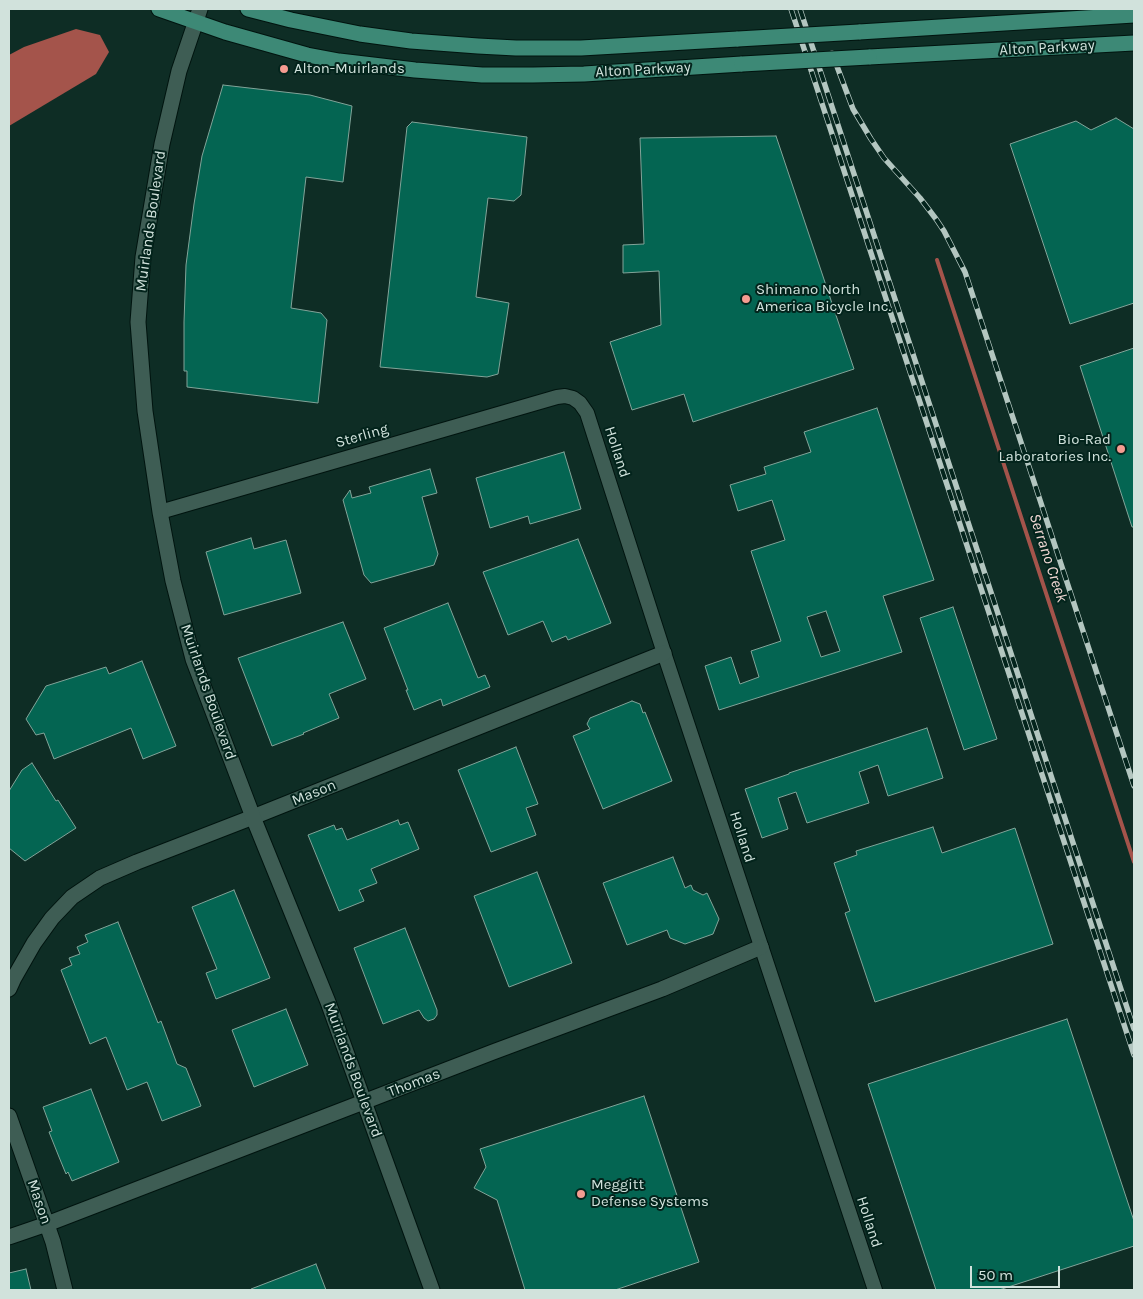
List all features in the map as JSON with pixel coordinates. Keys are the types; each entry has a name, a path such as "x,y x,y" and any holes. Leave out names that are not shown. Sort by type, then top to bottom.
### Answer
{"main road":[{"name":"Alton Parkway","path":"159,9 198,15 242,37 307,55 339,61 415,70 482,74 541,75 1134,43"},
{"name":"Alton Parkway","path":"248,9 360,34 458,45 516,48 582,48 1134,15"},
{"path":"276,9 291,20"}],"street":[{"name":"Muirlands Boulevard","path":"198,15 179,71 162,144 141,276 138,322 145,411 160,512 173,581 193,659 253,817 328,1002 432,1290"},
{"name":"Sterling","path":"160,512 556,397 565,396 573,398"},
{"name":"Holland","path":"573,398 580,403 587,413 664,653 875,1290"},
{"name":"Mason","path":"9,989 34,943 52,918 72,897 100,878 664,653"},
{"name":"Thomas","path":"9,1237 662,989 761,948"},
{"name":"Mason","path":"9,1116 47,1224 66,1290"}],"shaded area":[{"path":"76,29 100,35 109,52 96,74 9,126 9,55 24,47"}],"building":[{"path":"223,85 310,95 352,106 343,182 306,177 291,308 321,313 327,320 318,403 187,387 187,371 184,371 186,265 202,156"},
{"path":"1116,118 1134,129 1134,303 1070,324 1010,144 1076,121 1091,130"},
{"path":"412,122 527,137 521,195 514,201 488,198 476,297 509,303 498,374 487,377 380,367 407,127"},
{"name":"Shimano North America Bicycle Inc.","path":"776,136 854,369 693,422 684,394 632,410 610,342 661,325 659,271 623,273 623,245 644,244 640,138"},
{"name":"Bio-Rad Laboratories Inc.","path":"1134,348 1134,527 1132,527 1080,366"},
{"path":"877,408 934,580 883,596 902,652 719,710 705,666 731,657 740,684 759,677 751,651 781,641 751,551 785,540 772,500 738,511 730,485 766,474 764,467 811,452 804,432","holes":["826,611 840,651 821,657 807,617"]},
{"path":"564,452 581,509 530,524 528,516 490,528 476,478"},
{"path":"430,469 437,493 422,497 438,554 434,565 371,583 364,575 343,500 350,490 352,498 371,493 369,487"},
{"path":"251,538 254,549 286,540 301,593 224,615 206,552"},
{"path":"578,539 611,623 568,640 566,636 552,642 543,621 508,635 483,572"},
{"path":"448,603 478,678 485,675 490,687 443,706 441,699 414,710 384,628"},
{"path":"953,607 997,739 964,750 920,618"},
{"path":"343,622 366,679 329,694 339,718 272,746 238,658"},
{"path":"142,661 176,746 143,759 131,728 54,759 44,733 36,735 26,719 46,686 106,667 109,674"},
{"path":"632,701 640,704 643,713 645,712 672,781 603,809 573,736 590,729 587,724 590,718"},
{"path":"927,728 943,778 888,796 878,765 859,772 869,803 807,823 796,792 778,798 788,829 762,838 745,789"},
{"path":"516,747 538,804 526,808 536,835 491,852 458,770"},
{"path":"32,763 76,828 25,861 9,848 9,791 22,770"},
{"path":"398,820 400,825 408,822 419,849 371,869 377,883 359,890 364,901 339,911 308,835 334,825 336,830 342,828 347,840"},
{"path":"933,827 942,853 1015,828 1053,944 875,1002 845,913 850,911 834,863 857,855 856,851"},
{"path":"673,857 685,888 691,885 693,890 703,895 707,893 719,919 713,934 685,944 670,938 667,930 627,945 603,883"},
{"path":"537,872 572,963 509,987 474,896"},
{"path":"234,890 270,978 216,999 206,973 217,969 192,907"},
{"path":"118,922 158,1023 161,1021 177,1064 186,1068 201,1106 162,1121 147,1082 127,1090 106,1037 90,1044 61,970 72,965 69,958 80,954 77,947 88,942 85,935"},
{"path":"405,928 437,1010 437,1015 434,1019 428,1021 419,1010 383,1024 354,948"},
{"path":"286,1009 308,1065 254,1087 232,1030"},
{"path":"1067,1019 1134,1221 1134,1246 999,1290 936,1290 868,1084"},
{"path":"91,1089 119,1162 72,1181 68,1172 66,1174 49,1132 52,1131 43,1107"},
{"name":"Meggitt Defense Systems","path":"644,1096 699,1262 615,1290 525,1290 497,1200 474,1188 486,1167 480,1149"},
{"path":"316,1264 326,1290 251,1290 251,1289"},
{"path":"26,1269 31,1290 9,1290 9,1273"}],"waterway":[{"name":"Serrano Creek","path":"937,260 1134,862"}],"railway":[{"path":"791,9 1134,1055"},
{"path":"800,9 1134,1029"},
{"path":"832,53 853,109 871,139 884,158 936,219 965,272 1134,786"}],"place":[{"name":"Alton-Muirlands","path":"284,69"},
{"name":"Shimano North America Bicycle Inc.","path":"746,299"},
{"name":"Bio-Rad Laboratories Inc.","path":"1121,449"},
{"name":"Meggitt Defense Systems","path":"581,1194"}]}
